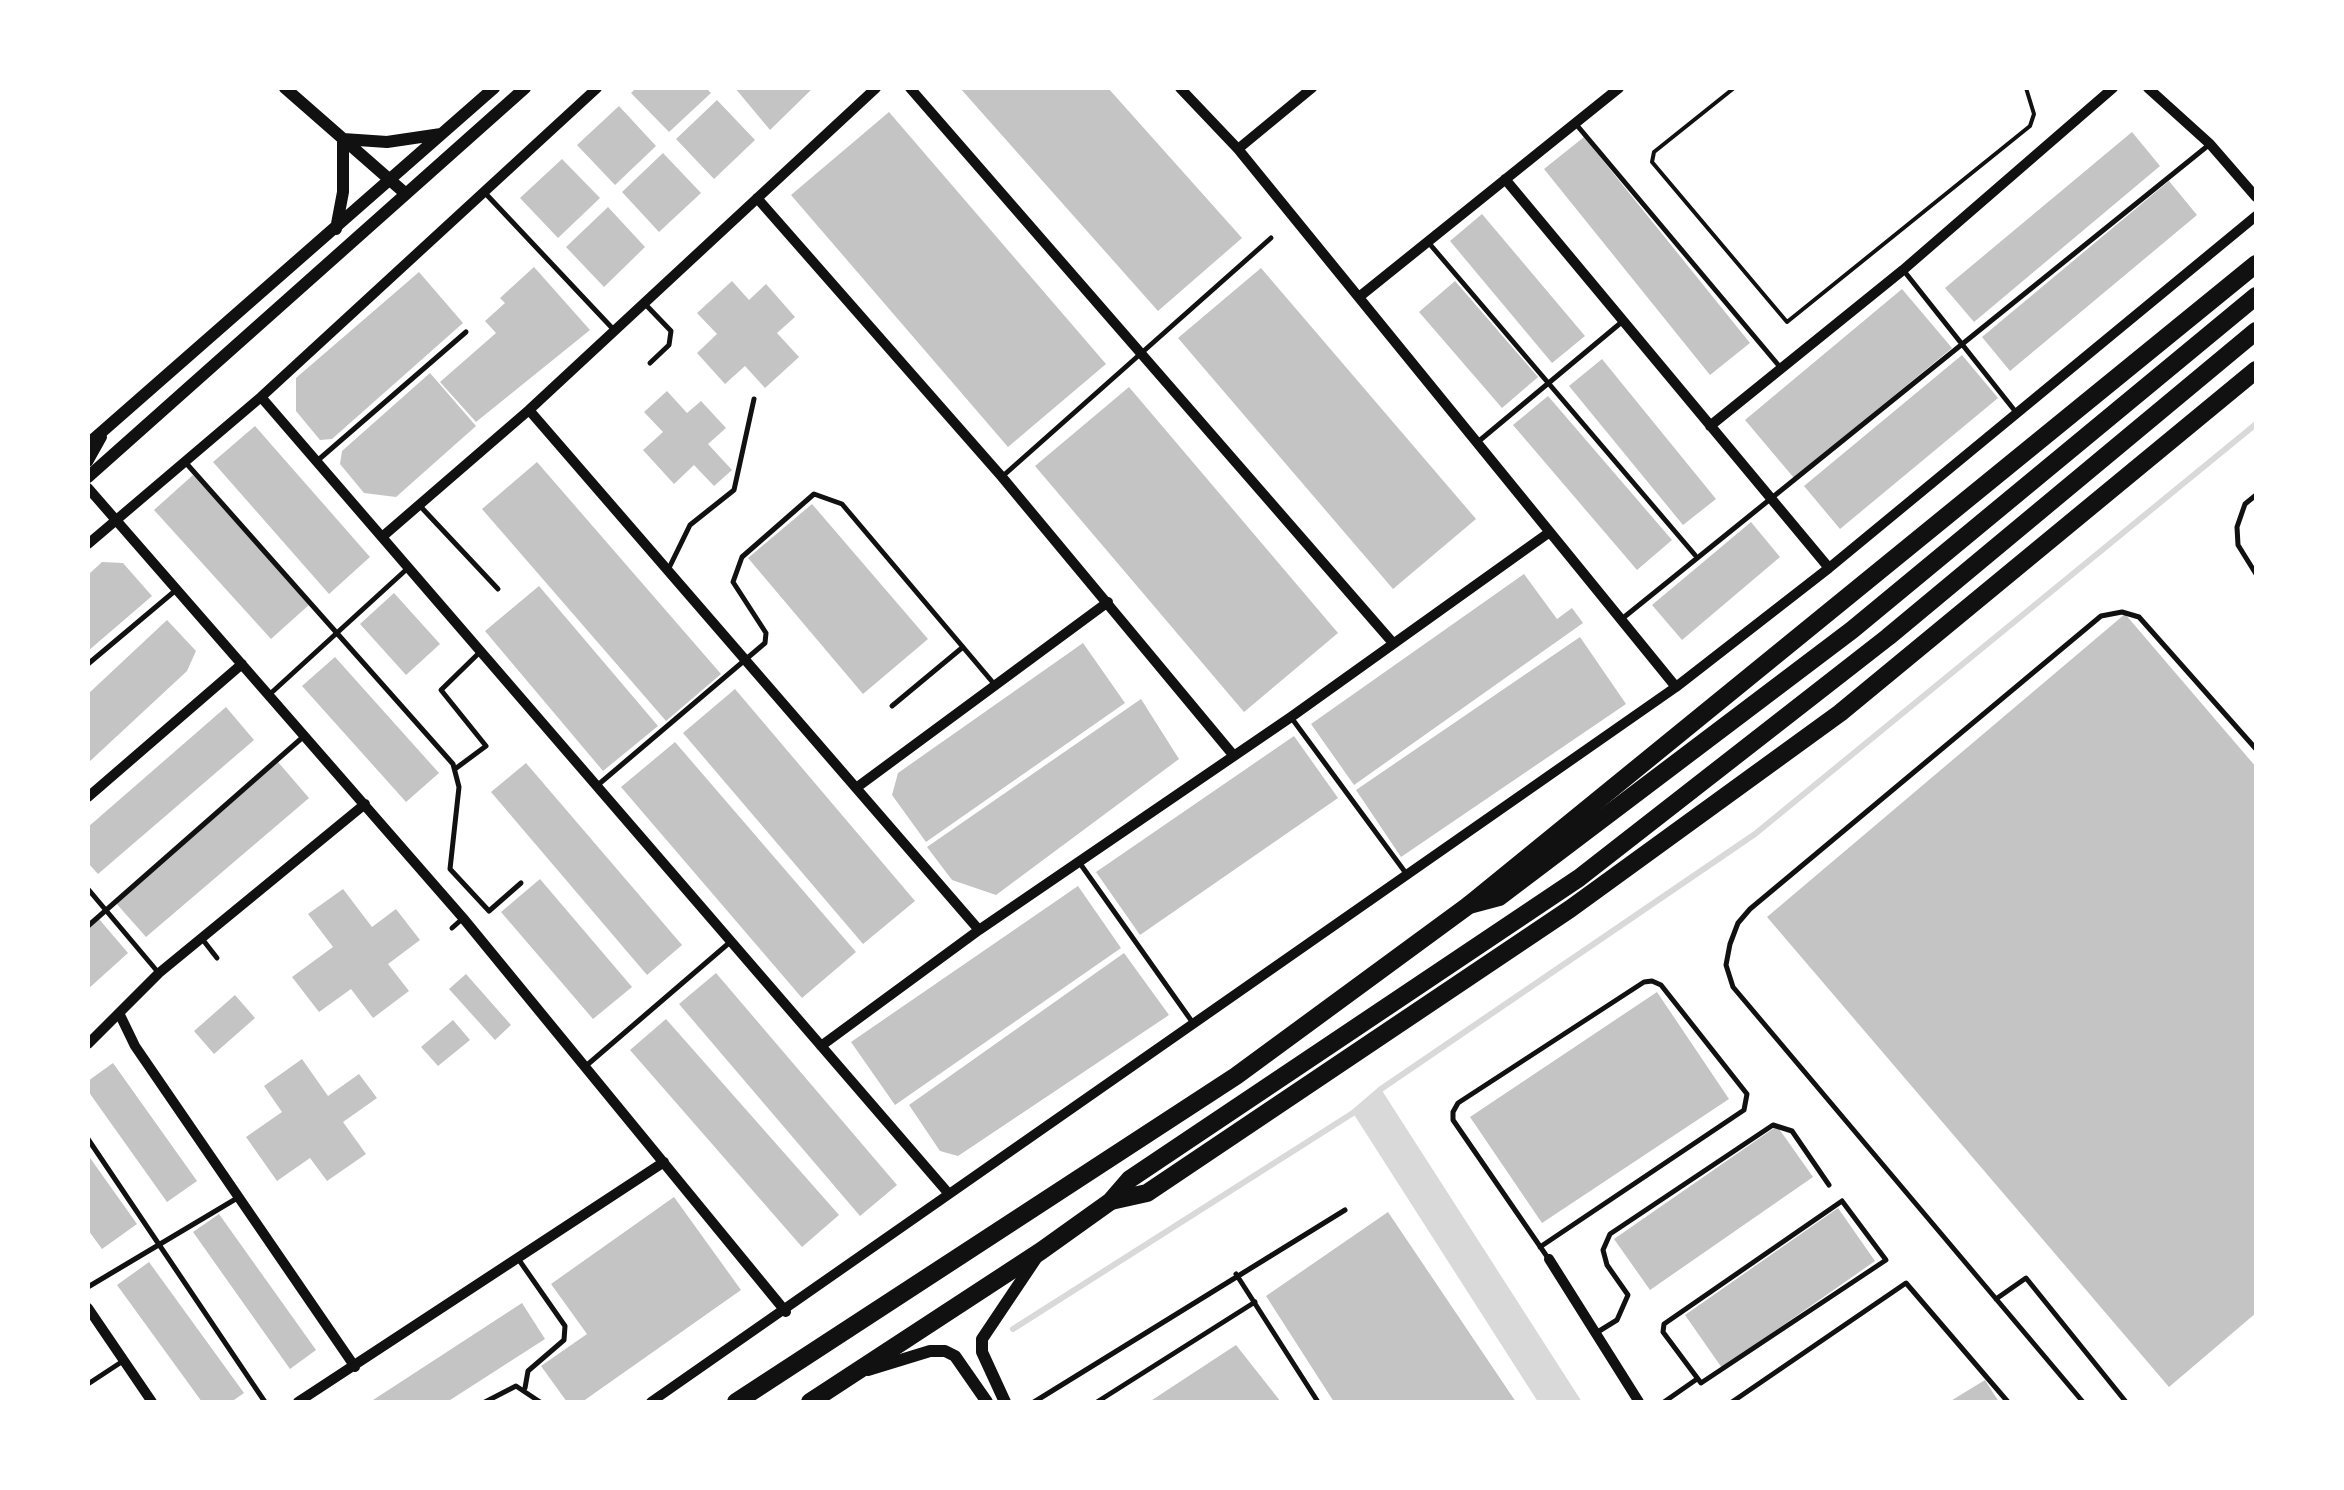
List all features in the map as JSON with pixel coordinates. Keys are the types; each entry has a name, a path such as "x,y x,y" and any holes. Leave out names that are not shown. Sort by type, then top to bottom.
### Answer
{"main road":[{"path":"736,1402 1236,1076 1469,905 2256,264"},
{"path":"1469,905 1499,897 1776,690 2044,475 2256,296"},
{"path":"810,1402 1041,1251 1111,1201 1130,1179 1579,878 1796,709 2256,331"},
{"path":"1111,1201 1147,1193 1570,908 1706,811 1840,713 2256,370"}],"street":[{"path":"285,88 406,194"},
{"path":"88,444 494,88"},
{"path":"88,477 525,88"},
{"path":"88,544 260,397 597,88"},
{"path":"382,537 529,410 876,88"},
{"path":"910,88 1139,356 1393,642"},
{"path":"1180,88 1238,149 1547,534 1676,686"},
{"path":"1238,149 1312,88"},
{"path":"1359,297 1575,123 1605,92 1620,88"},
{"path":"1710,426 1903,270 2113,88"},
{"path":"2148,88 2210,144 2256,196"},
{"path":"343,140 387,142 444,134"},
{"path":"336,229 343,192 343,140"},
{"path":"1505,179 1830,568"},
{"path":"757,198 1002,477 1234,756"},
{"path":"651,1402 786,1312 1676,686 1830,568 2256,216"},
{"path":"260,397 950,1194"},
{"path":"529,410 978,930"},
{"path":"88,462 108,428"},
{"path":"88,488 306,734 588,1065 786,1312"},
{"path":"822,1046 978,930 1291,717 1547,534"},
{"path":"856,788 1108,602"},
{"path":"88,797 242,664"},
{"path":"88,1044 159,974 365,804"},
{"path":"120,1016 135,1046 356,1368"},
{"path":"298,1402 356,1368 664,1162"},
{"path":"1005,1402 982,1352 982,1339 1041,1251"},
{"path":"1549,1260 1640,1402"},
{"path":"88,1308 152,1402"},
{"path":"852,1375 930,1351 945,1352 955,1356 987,1402"}],"lane":[{"path":"1575,123 1782,369"},
{"path":"1621,620 1695,556 1965,346 2210,144"},
{"path":"484,192 614,330"},
{"path":"1002,477 1271,238"},
{"path":"1428,242 1695,556"},
{"path":"1903,270 2017,414"},
{"path":"644,303 671,331 670,345 650,364"},
{"path":"1476,444 1623,321"},
{"path":"316,462 466,332"},
{"path":"668,570 690,525 734,490 754,398"},
{"path":"186,462 455,769 459,787 450,868 489,911 520,883"},
{"path":"596,786 765,643 766,632 734,582 742,557 814,494 842,504 994,684"},
{"path":"2256,495 2246,504 2237,527 2238,546 2256,574"},
{"path":"419,505 498,589"},
{"path":"270,694 408,568"},
{"path":"88,664 176,590"},
{"path":"2083,1402 1733,986 1726,966 1738,923 2101,616 2122,612 2139,618 2256,749"},
{"path":"892,706 963,647"},
{"path":"455,769 486,746 441,690 480,652"},
{"path":"1291,717 1408,876"},
{"path":"88,926 306,734"},
{"path":"1079,862 1194,1024"},
{"path":"88,888 159,974"},
{"path":"452,928 463,918"},
{"path":"201,938 217,958"},
{"path":"588,1065 731,941"},
{"path":"1540,1247 1744,1110 1747,1094 1661,985 1652,980 1458,1103 1453,1112 1453,1120 1540,1247 1549,1260"},
{"path":"1596,1333 1617,1320 1628,1295 1607,1265 1604,1250 1610,1234 1773,1125 1792,1131 1829,1185"},
{"path":"88,1139 265,1402"},
{"path":"88,1287 238,1197"},
{"path":"1842,1202 1886,1260 1706,1384 1697,1379 1664,1332 1664,1324 1842,1202"},
{"path":"1034,1402 1345,1210"},
{"path":"519,1260 565,1326 564,1340 528,1371 525,1388"},
{"path":"1236,1274 1318,1402"},
{"path":"1996,1300 2026,1278 2126,1402"},
{"path":"1732,1402 1906,1283 2008,1402"},
{"path":"1097,1402 1255,1302"},
{"path":"88,1384 124,1361"},
{"path":"1664,1402 1697,1379"},
{"path":"485,1402 516,1386 525,1388 540,1402"}],"path":[{"path":"1734,88 1654,152 1652,162 1787,322 2030,126 2034,114 2026,88"}],"shaded area":[{"path":"1381,1089 1582,1402 1538,1402 1353,1113"}],"building":[{"path":"636,88 706,88 711,93 669,132 631,93"},
{"path":"735,88 809,88 811,90 770,130"},
{"path":"960,88 1108,88 1242,238 1158,311"},
{"path":"717,100 755,140 714,179 676,139"},
{"path":"619,106 656,146 615,185 577,145"},
{"path":"889,112 1106,364 1008,447 791,195"},
{"path":"2132,132 2160,166 1974,322 1945,288"},
{"path":"1584,137 1750,343 1710,375 1544,169"},
{"path":"663,153 701,193 659,232 622,192"},
{"path":"562,159 600,198 558,238 520,198"},
{"path":"2169,181 2197,215 2010,371 1982,337"},
{"path":"608,207 645,247 604,287 566,247"},
{"path":"1482,214 1585,336 1552,363 1450,241"},
{"path":"534,267 590,330 476,422 440,382 496,333 485,321 505,303 500,298"},
{"path":"1261,268 1476,519 1393,589 1178,338"},
{"path":"419,272 463,323 332,439 320,440 296,411 296,378"},
{"path":"732,281 749,300 766,284 795,317 777,333 799,357 765,388 745,366 725,384 697,353 717,334 697,313"},
{"path":"1455,281 1538,377 1502,408 1419,312"},
{"path":"1902,289 1952,348 1794,478 1745,420"},
{"path":"1962,355 1998,398 1840,529 1804,486"},
{"path":"1602,359 1716,499 1683,525 1569,386"},
{"path":"430,373 476,426 396,497 364,493 340,464 342,451"},
{"path":"1129,387 1338,633 1244,712 1035,466"},
{"path":"667,391 687,413 701,401 726,428 708,444 732,470 714,486 694,465 674,484 643,450 663,432 644,412"},
{"path":"1548,396 1672,540 1637,570 1513,425"},
{"path":"255,426 370,557 329,594 213,462"},
{"path":"537,462 721,674 666,721 482,509"},
{"path":"193,475 310,604 271,639 154,510"},
{"path":"812,504 928,639 863,694 748,558"},
{"path":"1751,522 1780,557 1682,640 1652,605"},
{"path":"102,562 123,563 152,596 88,651 88,575"},
{"path":"1524,574 1557,619 1572,608 1583,623 1354,785 1311,724"},
{"path":"539,586 658,726 603,771 485,631"},
{"path":"394,593 440,644 406,675 360,624"},
{"path":"2125,614 2256,767 2256,1313 2169,1387 1767,917"},
{"path":"167,620 196,651 187,671 88,763 88,694"},
{"path":"1580,637 1626,704 1401,857 1356,790"},
{"path":"1083,643 1125,703 926,842 892,795 898,773"},
{"path":"335,657 439,773 406,802 302,686"},
{"path":"735,689 915,901 863,944 683,733"},
{"path":"1141,699 1179,759 996,895 952,880 927,847"},
{"path":"226,707 254,740 98,874 88,863 88,827"},
{"path":"1294,736 1338,798 1140,935 1096,872"},
{"path":"675,742 856,952 802,998 621,787"},
{"path":"278,762 309,798 146,937 115,902"},
{"path":"526,763 682,945 647,975 491,792"},
{"path":"540,879 632,987 593,1019 501,912"},
{"path":"1078,886 1121,948 895,1105 851,1042"},
{"path":"343,889 372,927 396,909 420,940 388,964 409,991 373,1018 351,989 319,1012 292,977 333,947 308,914"},
{"path":"99,919 128,953 88,989 88,929"},
{"path":"1124,953 1169,1015 958,1156 940,1151 909,1105"},
{"path":"716,973 897,1185 860,1216 679,1004"},
{"path":"466,974 511,1025 495,1040 449,989"},
{"path":"1657,992 1729,1099 1542,1223 1470,1117"},
{"path":"235,995 255,1018 214,1054 194,1031"},
{"path":"666,1019 839,1215 802,1247 630,1050"},
{"path":"453,1020 470,1040 438,1066 421,1047"},
{"path":"302,1059 328,1096 359,1074 377,1098 343,1122 366,1154 327,1181 310,1158 277,1181 246,1137 282,1112 264,1086"},
{"path":"113,1063 197,1181 167,1202 88,1091 88,1081"},
{"path":"1777,1126 1813,1177 1650,1290 1614,1239"},
{"path":"88,1155 137,1224 102,1249 88,1230"},
{"path":"674,1197 741,1290 582,1402 567,1402 541,1366 587,1334 551,1284"},
{"path":"1838,1208 1875,1261 1722,1368 1685,1315"},
{"path":"1388,1212 1516,1402 1334,1402 1266,1296"},
{"path":"219,1214 316,1350 290,1369 193,1232"},
{"path":"149,1262 244,1393 231,1402 202,1402 117,1285"},
{"path":"522,1303 545,1339 447,1402 370,1402"},
{"path":"1236,1345 1281,1402 1149,1402"},
{"path":"1985,1380 1999,1402 1949,1402"}],"waterway":[{"path":"1013,1329 1353,1113 1381,1089 1755,834 2256,424"}]}
